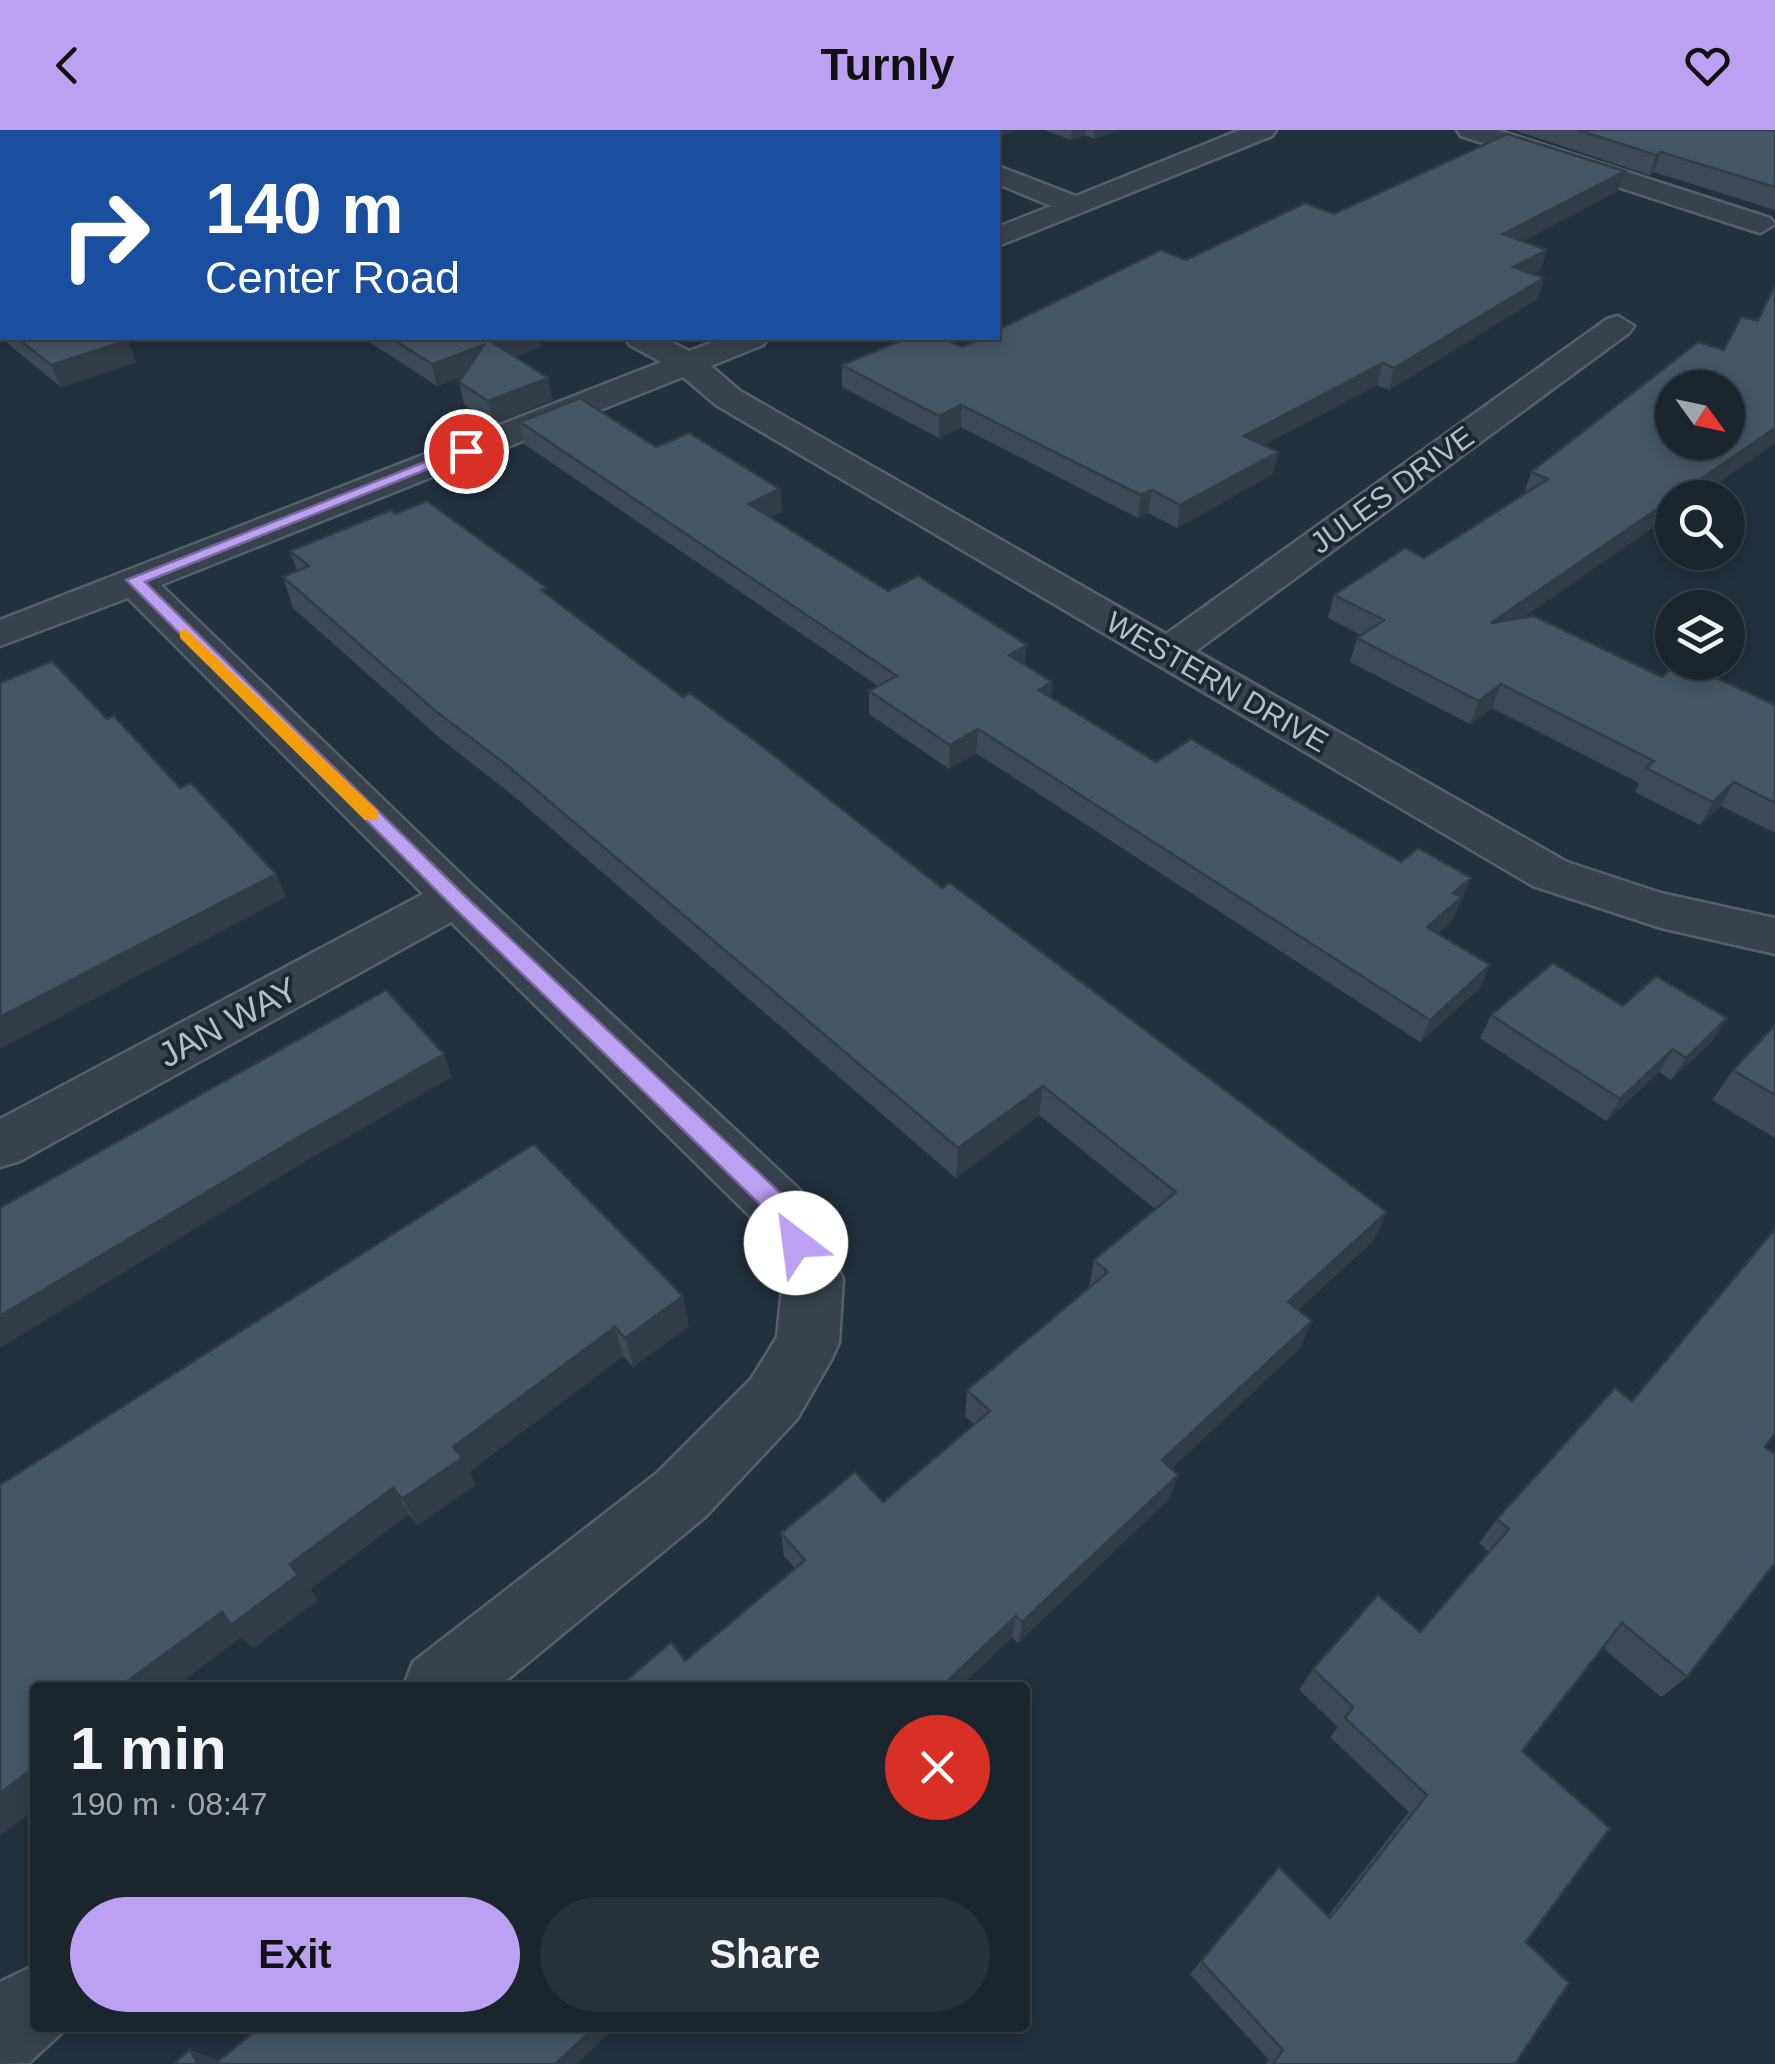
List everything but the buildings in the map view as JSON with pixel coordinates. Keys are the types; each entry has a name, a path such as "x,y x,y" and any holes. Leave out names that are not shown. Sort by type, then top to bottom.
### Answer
{"street":[{"path":"1000,236 1264,130"},
{"path":"1470,130 1760,224"},
{"path":"1000,175 1074,205"},
{"name":"JULES DRIVE","path":"1166,653 1618,326"},
{"name":"WESTERN DRIVE","path":"646,340 688,364 728,398 1550,874 1670,915 1775,936"},
{"path":"0,634 747,340"},
{"path":"134,580 456,898 779,1207 813,1278 808,1342 774,1399 681,1495 447,1682"},
{"name":"JAN WAY","path":"0,1145 456,898"},
{"path":"0,2034 30,2010"}],"slow traffic":[{"path":"186,634 372,815"}],"route":[{"path":"466,451 134,580 456,898 779,1207 796,1243"}]}
